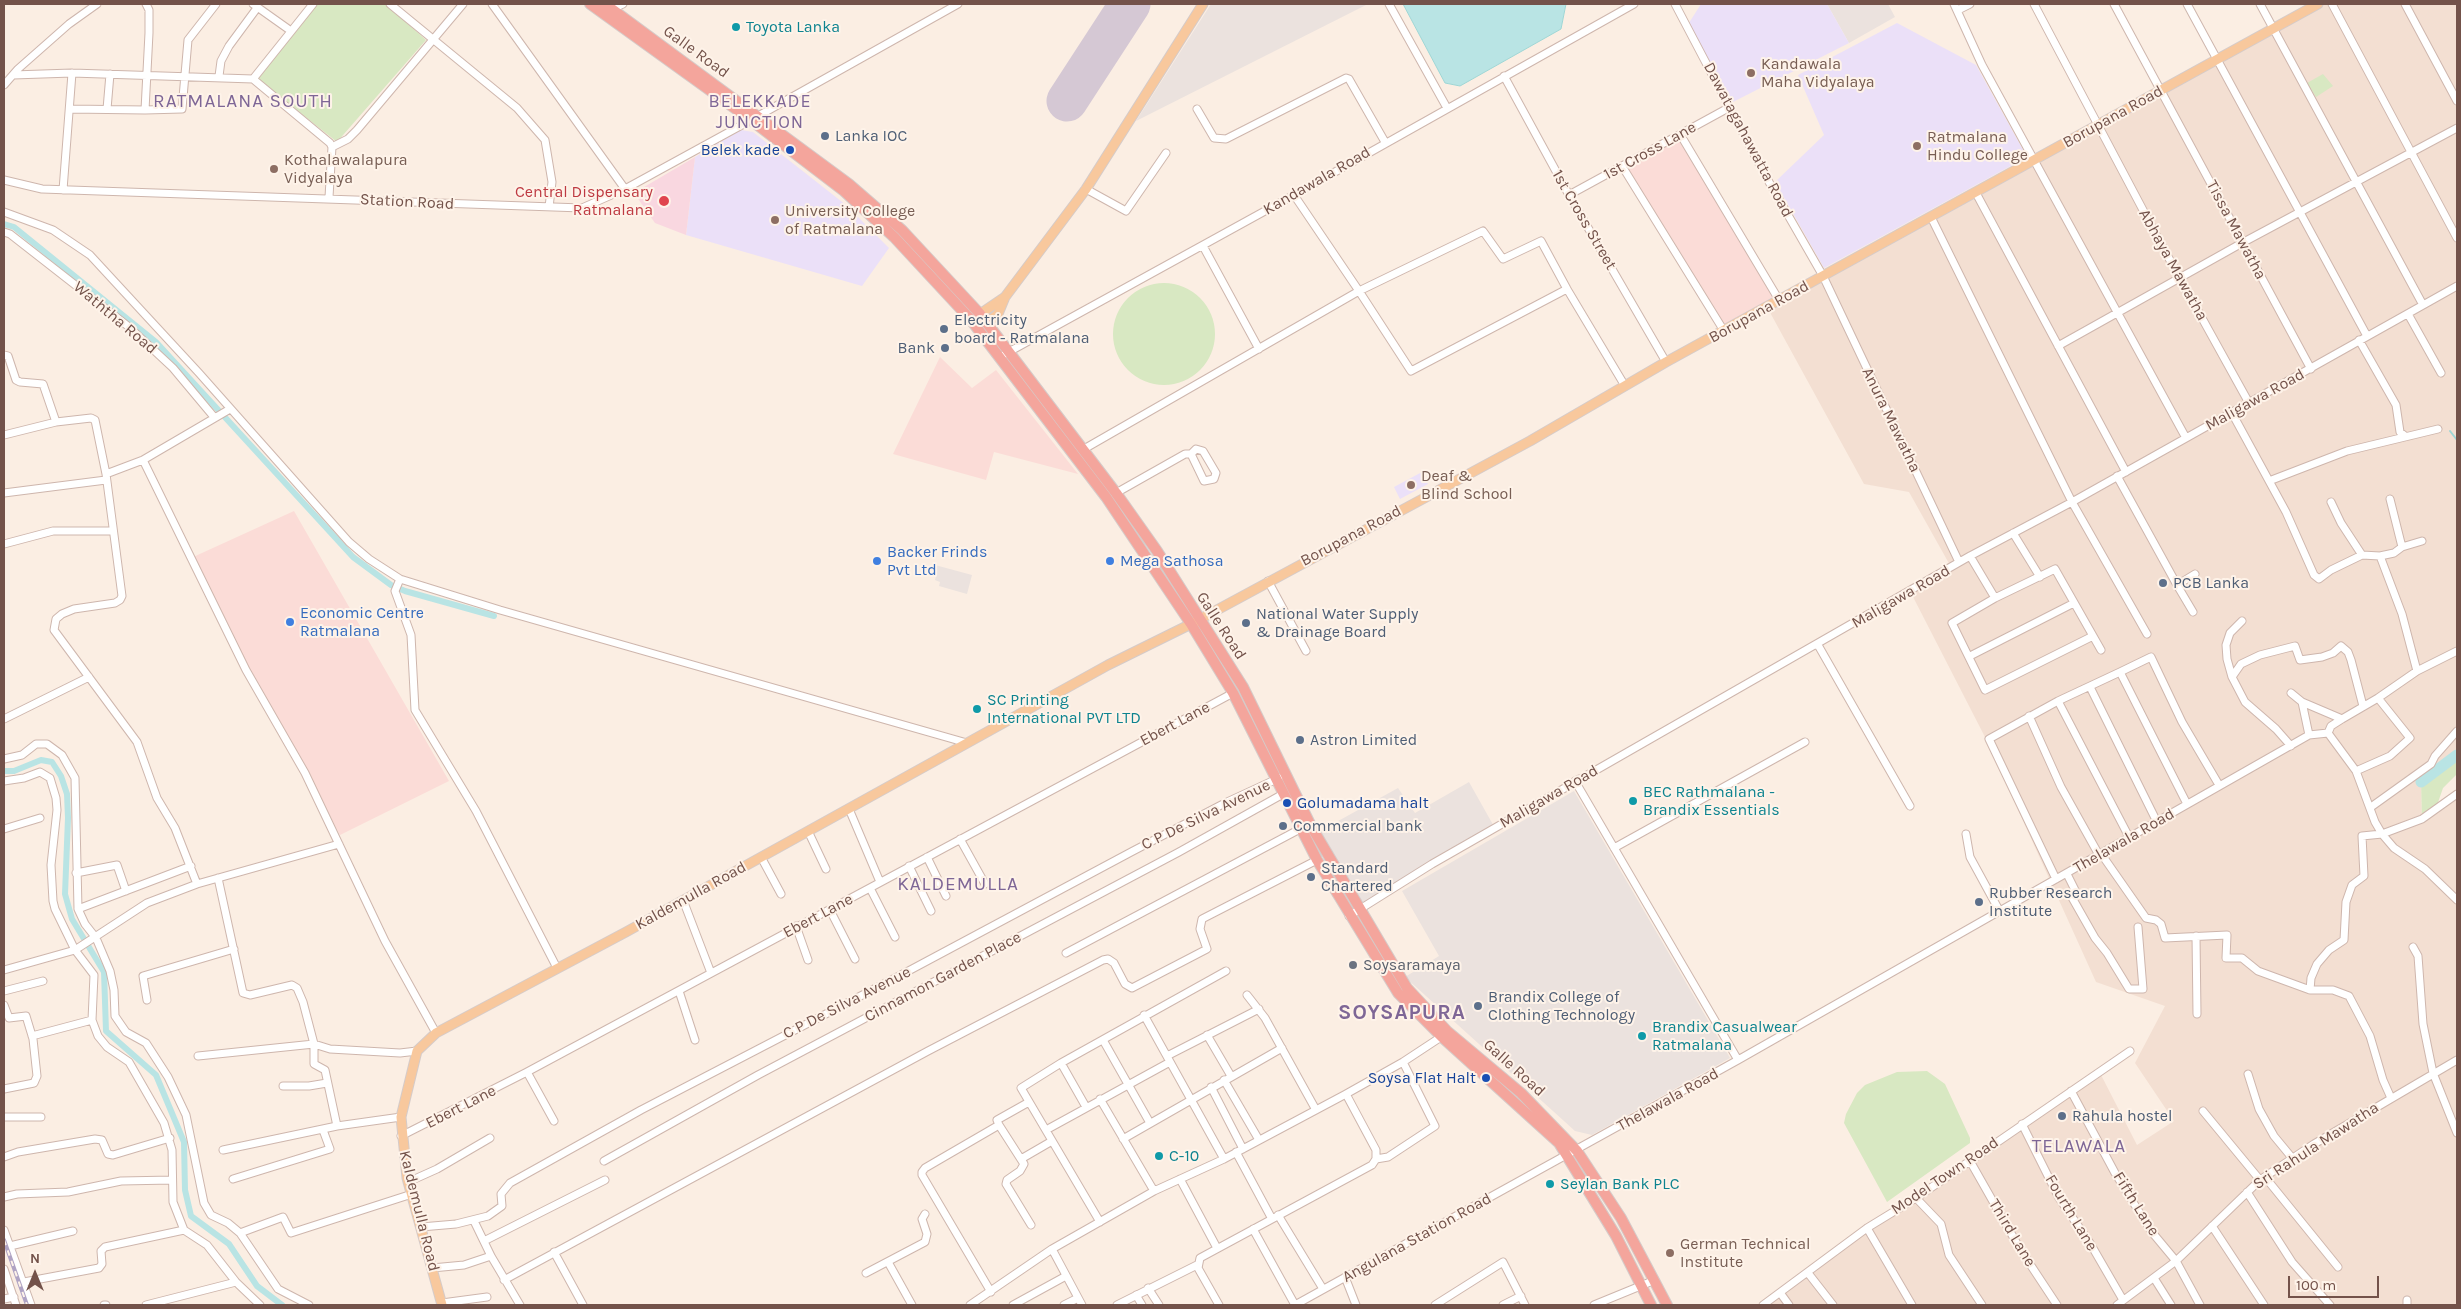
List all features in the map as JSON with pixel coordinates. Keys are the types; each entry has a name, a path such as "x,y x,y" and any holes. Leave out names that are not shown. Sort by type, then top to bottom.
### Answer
{"highway":[{"name":"Galle Road","path":"590,4 849,184 902,230 980,314 1084,449 1156,551 1233,693 1300,829 1349,916 1398,993 1573,1153 1605,1191 1667,1305"},
{"name":"Galle Road","path":"608,7 755,118 864,209 894,237 971,320 1106,497 1194,622 1243,687 1315,834 1407,988 1444,1034"},
{"path":"971,320 980,314"},
{"path":"978,330 987,323"},
{"name":"Galle Road","path":"1573,1153 1651,1305"}],"main road":[{"path":"987,323 998,314 1005,297 1086,189 1204,4"},
{"name":"Borupana Road","path":"1194,622 1530,440 1666,362 2318,4"},
{"path":"980,314 1005,297"},
{"name":"Kaldemulla Road","path":"442,1304 408,1182 401,1136 401,1117 417,1051 436,1033 808,832 1108,666 1194,622"}],"street":[{"path":"4,85 69,24 97,4"},
{"path":"145,110 149,10 146,4"},
{"path":"70,109 145,110 182,108 188,40 216,4"},
{"path":"253,79 313,4"},
{"path":"390,4 517,108 545,140 552,182 549,207"},
{"path":"332,147 348,139 357,130 461,7 451,4"},
{"path":"492,4 625,189"},
{"path":"608,7 623,4"},
{"name":"Station Road","path":"4,180 34,188 64,190 329,197 582,208 625,189 958,4"},
{"path":"1389,4 1447,108"},
{"name":"Kandawala Road","path":"1000,358 1634,4"},
{"name":"Dawatagahawatta Road","path":"1675,4 1765,175 1823,276"},
{"path":"1970,4 1956,7 1982,65 2186,438"},
{"name":"Abhaya Mawatha","path":"2034,4 2249,403"},
{"name":"Tissa Mawatha","path":"2114,4 2311,369"},
{"path":"2187,4 2367,336"},
{"path":"2260,4 2422,306"},
{"path":"2332,4 2457,238"},
{"path":"2405,4 2457,101"},
{"path":"219,76 221,61 255,6 291,31"},
{"path":"13,75 72,73 219,76 253,79 315,130 332,147 329,197"},
{"path":"64,190 72,73"},
{"path":"107,109 110,74"},
{"name":"1st Cross Street","path":"1504,76 1569,195 1666,362"},
{"path":"1197,108 1214,138 1219,140 1226,139 1342,78 1346,78 1349,79 1385,142"},
{"name":"1st Cross Lane","path":"1569,195 1730,107"},
{"path":"2058,346 2181,279 2242,243 2457,128"},
{"path":"1680,134 1779,300"},
{"path":"1086,189 1126,211 1166,153"},
{"path":"1622,166 1724,331"},
{"path":"1976,193 2126,472"},
{"path":"1294,195 1411,371 1567,289"},
{"path":"4,212 53,230 90,255 221,413 349,542 397,584 491,608 967,743"},
{"path":"1931,217 2072,502 2147,634"},
{"path":"1084,449 1359,291 1483,231 1503,259 1541,240 1567,289 1625,386"},
{"name":"Waththa Road","path":"4,232 16,239 129,327 221,413"},
{"path":"1202,246 1259,349"},
{"name":"Anura Mawatha","path":"1823,276 1959,562"},
{"name":"Maligawa Road","path":"1349,916 1423,869 1575,781 1818,645 1959,562 2072,502 2457,286"},
{"path":"2408,314 2442,373"},
{"path":"2359,340 2396,405 2400,432 2405,436"},
{"path":"4,355 8,356 16,380 43,384 56,422"},
{"path":"4,493 106,477 143,460 192,433 221,413"},
{"path":"2232,413 2269,480 2311,571 2319,579 2331,570 2362,555 2380,556 2394,553 2402,547 2422,541"},
{"path":"4,435 56,422 61,423 91,418 95,420 106,477 122,596 120,600 74,609 62,614 56,619 54,630 137,742 157,798 175,828 197,884"},
{"path":"2269,480 2347,452 2438,429"},
{"path":"1116,493 1185,454 1191,454 1196,449 1203,451 1216,473 1214,479 1204,481 1191,454"},
{"path":"143,460 246,670 305,773 385,941 436,1033"},
{"path":"2117,476 2193,612"},
{"path":"2390,499 2402,547"},
{"path":"2331,502 2341,523 2362,555"},
{"path":"4,544 52,531 112,531"},
{"path":"2013,533 2040,577"},
{"path":"1970,556 1995,598"},
{"path":"2380,556 2396,595 2417,671"},
{"path":"2092,636 1985,690 1970,656 1952,623 1995,598 2055,568 2101,650"},
{"path":"2177,585 2195,574"},
{"path":"1268,581 1306,651"},
{"path":"397,584 411,635 415,710 476,811 557,968"},
{"path":"1970,656 2074,603"},
{"path":"2242,621 2230,633 2226,645 2227,659 2232,677 2245,702 2276,729 2291,746"},
{"path":"1818,645 1910,806"},
{"path":"2232,677 2241,664 2260,655 2295,646 2300,660 2322,656 2342,646 2348,652 2351,660 2363,706"},
{"path":"2457,651 2417,671 2378,698 2331,726 2328,732 2356,771 2375,822 2382,834 2394,848 2425,869 2457,900"},
{"path":"2056,879 1989,739 2058,701 2151,657 2182,722 2219,785"},
{"path":"2120,672 2187,804"},
{"path":"4,719 90,677"},
{"path":"1738,1060 1575,781 1767,678"},
{"path":"2090,687 2157,822"},
{"name":"Ebert Lane","path":"401,1136 527,1072 1233,693"},
{"path":"2291,693 2302,702 2342,719"},
{"path":"2356,771 2390,756 2410,738 2378,698"},
{"path":"2058,701 2129,837"},
{"path":"2302,702 2309,735"},
{"path":"2029,716 2062,788 2100,855 2146,918 2156,920 2160,924 2165,938 2227,935 2226,958 2242,958 2258,971 2310,990 2333,990 2349,996 2370,1036 2383,1080 2391,1098"},
{"path":"2371,807 2431,764 2435,756 2457,731"},
{"name":"Thelawala Road","path":"1573,1153 2067,874 2219,785 2309,735 2328,732"},
{"path":"1614,848 1805,742"},
{"path":"4,759 22,755 36,744 47,744 62,755 75,778 78,908 85,924 95,938 110,971 114,990 115,1016 126,1032 146,1043 168,1077 186,1115 204,1203 211,1215 228,1223 240,1233 278,1289 309,1305"},
{"path":"4,781 24,778 40,772 50,778 56,798 57,810 51,865 54,909 76,949 94,975 92,1020 98,1036 107,1046 129,1062 164,1123 170,1138 173,1202 184,1230 206,1245 236,1282 259,1305"},
{"name":"C P De Silva Avenue","path":"420,1227 474,1220 488,1216 502,1206 501,1194 510,1183 632,1115 1225,803 1285,774"},
{"name":"Cinnamon Garden Place","path":"604,1161 758,1075 1179,852 1283,794"},
{"path":"2310,990 2311,978 2317,964 2329,950 2344,940 2346,902 2352,885 2364,876 2362,836 2382,834 2422,819 2457,794"},
{"path":"848,809 880,882"},
{"path":"4,829 40,818"},
{"path":"1066,953 1300,829"},
{"path":"808,832 826,869"},
{"path":"1966,834 1970,857 2000,912"},
{"path":"960,839 985,884"},
{"path":"4,970 76,949 147,904 197,884 339,844"},
{"path":"762,857 781,894"},
{"path":"927,857 946,896"},
{"path":"504,1280 928,1051 1103,960 1108,959 1114,963 1125,984 1132,988 1207,949 1200,930 1202,919 1317,860"},
{"path":"76,873 117,866 126,891"},
{"path":"78,908 191,866"},
{"path":"909,866 931,911"},
{"path":"2067,874 2075,890 2070,894 2095,938 2107,953 2129,989 2143,990 2138,927"},
{"path":"218,878 245,995 292,985 297,988 303,1002 314,1044 314,1064 326,1070 327,1083 337,1126"},
{"path":"870,888 895,937"},
{"path":"683,900 711,973"},
{"path":"830,910 855,959"},
{"path":"796,926 808,960"},
{"path":"2196,936 2198,1014"},
{"path":"2413,947 2418,956 2419,996 2433,1073 2457,1133"},
{"path":"147,1000 143,976 234,949"},
{"path":"1100,1222 1021,1088 1144,1015 1226,971"},
{"path":"4,991 42,982"},
{"path":"679,991 695,1040"},
{"path":"1247,995 1259,1009 1316,1110"},
{"path":"4,1005 9,1018 26,1016 32,1036 36,1081 4,1089"},
{"path":"1046,1130 1207,1035 1259,1009"},
{"path":"1144,1015 1224,1159"},
{"path":"32,1036 92,1020"},
{"path":"970,1305 1052,1249 1154,1191 1240,1151 1346,1094 1403,1062 1444,1034"},
{"path":"1207,1035 1259,1140"},
{"path":"1103,1040 1150,1123"},
{"path":"198,1056 314,1044 330,1049 400,1053 417,1051"},
{"path":"1123,1139 1282,1048"},
{"name":"Model Town Road","path":"1763,1305 1781,1294 1867,1228 1916,1198 2130,1051"},
{"name":"Sri Rahula Mawatha","path":"2117,1305 2176,1261 2262,1178 2391,1098 2457,1060"},
{"path":"1376,1159 1388,1157 1435,1126 1403,1062"},
{"path":"1061,1063 1086,1107"},
{"path":"527,1072 554,1122"},
{"path":"2248,1074 2259,1109 2274,1136 2293,1158"},
{"path":"283,1086 309,1086 327,1083"},
{"path":"1211,1087 1240,1151 1275,1217 1323,1289"},
{"name":"Fifth Lane","path":"2072,1091 2115,1173 2152,1231 2176,1261 2200,1305"},
{"path":"1117,1305 1197,1265 1200,1258 1216,1248 1372,1165 1376,1159 1376,1150 1346,1094"},
{"path":"1100,1099 1154,1191"},
{"path":"1029,1102 997,1120 1021,1158 1023,1168 1007,1180 1006,1184 1031,1225"},
{"path":"2203,1111 2338,1267"},
{"path":"4,1117 41,1117"},
{"path":"223,1150 337,1126 401,1117"},
{"name":"Fourth Lane","path":"2022,1124 2059,1198 2090,1243 2124,1300"},
{"path":"990,1292 922,1175 925,1168 999,1125"},
{"path":"232,1179 330,1149 323,1130"},
{"path":"4,1157 18,1152 95,1139 102,1140 108,1154 113,1155 170,1138"},
{"path":"408,1182 437,1169 490,1138"},
{"path":"1021,1158 1052,1140"},
{"name":"Angulana Station Road","path":"1295,1305 1573,1153"},
{"name":"Third Lane","path":"1970,1160 2020,1249 2057,1305"},
{"path":"4,1197 18,1194 68,1192 121,1181 172,1180"},
{"path":"484,1241 605,1180"},
{"path":"1180,1180 1216,1248"},
{"path":"2247,1192 2292,1262 2330,1305"},
{"path":"240,1233 283,1218 291,1233 412,1194"},
{"path":"1916,1198 1940,1224 1949,1254 1982,1305"},
{"path":"866,1273 925,1242 927,1234 922,1224 925,1214"},
{"path":"474,1220 491,1256 520,1305"},
{"path":"2212,1226 2264,1305"},
{"path":"1867,1228 1912,1305"},
{"path":"1253,1229 1295,1305"},
{"path":"4,1230 31,1305"},
{"path":"24,1282 99,1268 102,1264 101,1251 105,1247 184,1230"},
{"path":"10,1246 73,1231"},
{"path":"1052,1249 1082,1305"},
{"path":"554,1252 582,1305"},
{"path":"432,1268 464,1264 491,1256"},
{"path":"888,1262 912,1305"},
{"path":"1435,1305 1503,1262 1525,1305"},
{"path":"1197,1265 1218,1303 1209,1305"},
{"path":"4,1269 16,1305"},
{"path":"1808,1273 1833,1305"},
{"path":"1013,1305 1066,1276"},
{"path":"1345,1277 1356,1305"},
{"path":"2154,1278 2171,1305"},
{"path":"1594,1305 1654,1280"},
{"path":"146,1305 236,1282"},
{"path":"1148,1288 1159,1305"},
{"path":"1781,1294 1790,1305"},
{"path":"1136,1295 1142,1305"},
{"path":"1503,1305 1521,1296"},
{"path":"4,1299 14,1297"},
{"path":"442,1304 487,1297"},
{"path":"1064,1305 1078,1298"}],"shaded area":[{"path":"1211,4 1368,4 1136,121"},
{"name":"Kandawala Maha Vidyalaya","path":"1701,4 1827,4 1849,43 1729,104 1687,26"},
{"path":"1827,4 1888,4 1895,17 1849,43"},
{"path":"2321,4 2457,4 2457,754 2421,783 2422,819 2457,789 2457,1305 1763,1305 2099,1071 2137,1145 2174,1121 2135,1063 2165,1006 2096,982 1986,739 1910,591 1951,567 1909,492 1864,484 1767,307"},
{"name":"Ratmalana Hindu College","path":"1897,23 1976,65 2027,157 1824,268 1775,182 1824,135 1798,75"},
{"name":"University College of Ratmalana","path":"741,130 753,132 846,205 889,248 862,286 686,235 695,157"},
{"path":"1680,134 1779,300 1724,331 1622,166"},
{"name":"Central Dispensary Ratmalana","path":"695,157 686,235 655,223 634,193"},
{"path":"940,357 972,388 996,370 1078,474 994,452 986,480 893,454"},
{"name":"Deaf & Blind School","path":"1422,472 1428,484 1400,499 1394,487"},
{"name":"Economic Centre Ratmalana","path":"294,511 449,781 340,835 255,686 191,558"},
{"path":"935,565 972,575 967,594 939,586 940,582 935,580 937,572 933,568"},
{"path":"1469,782 1496,830 1362,905 1320,831 1398,788 1415,813"},
{"path":"1574,791 1730,1058 1592,1135 1575,1131 1405,977 1439,956 1402,891"}],"green space":[{"path":"317,4 386,4 426,40 337,142 256,78"},
{"path":"2323,74 2333,86 2316,97 2307,83"},
{"path":"1164,283 1184,287 1200,298 1211,314 1215,334 1211,354 1200,370 1184,381 1164,385 1144,381 1128,370 1117,354 1113,334 1117,314 1128,298 1144,287"},
{"path":"2457,755 2457,774 2443,788 2435,811 2422,819 2421,782"},
{"path":"1927,1071 1945,1084 1970,1138 1970,1143 1887,1202 1844,1123 1846,1114 1857,1093 1865,1085 1897,1072"}],"water":[{"path":"1403,4 1566,4 1561,29 1460,86 1445,83"}],"waterway":[{"path":"4,224 14,227 156,342 353,557 391,585 405,591 494,616"},
{"path":"2450,431 2457,440"},
{"path":"2421,782 2457,755"},
{"path":"4,771 14,771 41,760 52,762 61,776 67,794 68,818 65,894 72,919 104,972 106,1031 156,1075 184,1142 185,1190 191,1216 229,1244 257,1286 282,1305"}],"runway":[{"path":"1067,101 1130,4"}],"railway":[{"path":"4,1240 27,1305"}],"place":[{"name":"Toyota Lanka","path":"736,27"},
{"name":"Kandawala Maha Vidyalaya","path":"1751,73"},
{"name":"Lanka IOC","path":"825,136"},
{"name":"Ratmalana Hindu College","path":"1917,146"},
{"name":"Belek kade","path":"790,150"},
{"name":"Kothalawalapura Vidyalaya","path":"274,169"},
{"name":"Central Dispensary Ratmalana","path":"664,201"},
{"name":"University College of Ratmalana","path":"775,220"},
{"name":"Electricity board - Ratmalana","path":"944,329"},
{"name":"Bank","path":"945,348"},
{"name":"Deaf & Blind School","path":"1411,485"},
{"name":"Backer Frinds Pvt Ltd","path":"877,561"},
{"name":"Mega Sathosa","path":"1110,561"},
{"name":"PCB Lanka","path":"2163,583"},
{"name":"Economic Centre Ratmalana","path":"290,622"},
{"name":"National Water Supply & Drainage Board","path":"1246,623"},
{"name":"SC Printing International PVT LTD","path":"977,709"},
{"name":"Astron Limited","path":"1300,740"},
{"name":"BEC Rathmalana - Brandix Essentials","path":"1633,801"},
{"name":"Golumadama halt","path":"1287,803"},
{"name":"Commercial bank","path":"1283,826"},
{"name":"Standard Chartered","path":"1311,877"},
{"name":"Rubber Research Institute","path":"1979,902"},
{"name":"Soysaramaya","path":"1353,965"},
{"name":"Brandix College of Clothing Technology","path":"1478,1006"},
{"name":"Brandix Casualwear Ratmalana","path":"1642,1036"},
{"name":"Soysa Flat Halt","path":"1486,1078"},
{"name":"Rahula hostel","path":"2062,1116"},
{"name":"C-10","path":"1159,1156"},
{"name":"Seylan Bank PLC","path":"1550,1184"},
{"name":"German Technical Institute","path":"1670,1253"}],"district":[{"name":"RATMALANA SOUTH","path":"243,102"},
{"name":"BELEKKADE JUNCTION","path":"760,112"},
{"name":"KALDEMULLA","path":"958,885"},
{"name":"SOYSAPURA","path":"1402,1013"},
{"name":"TELAWALA","path":"2079,1147"}]}
